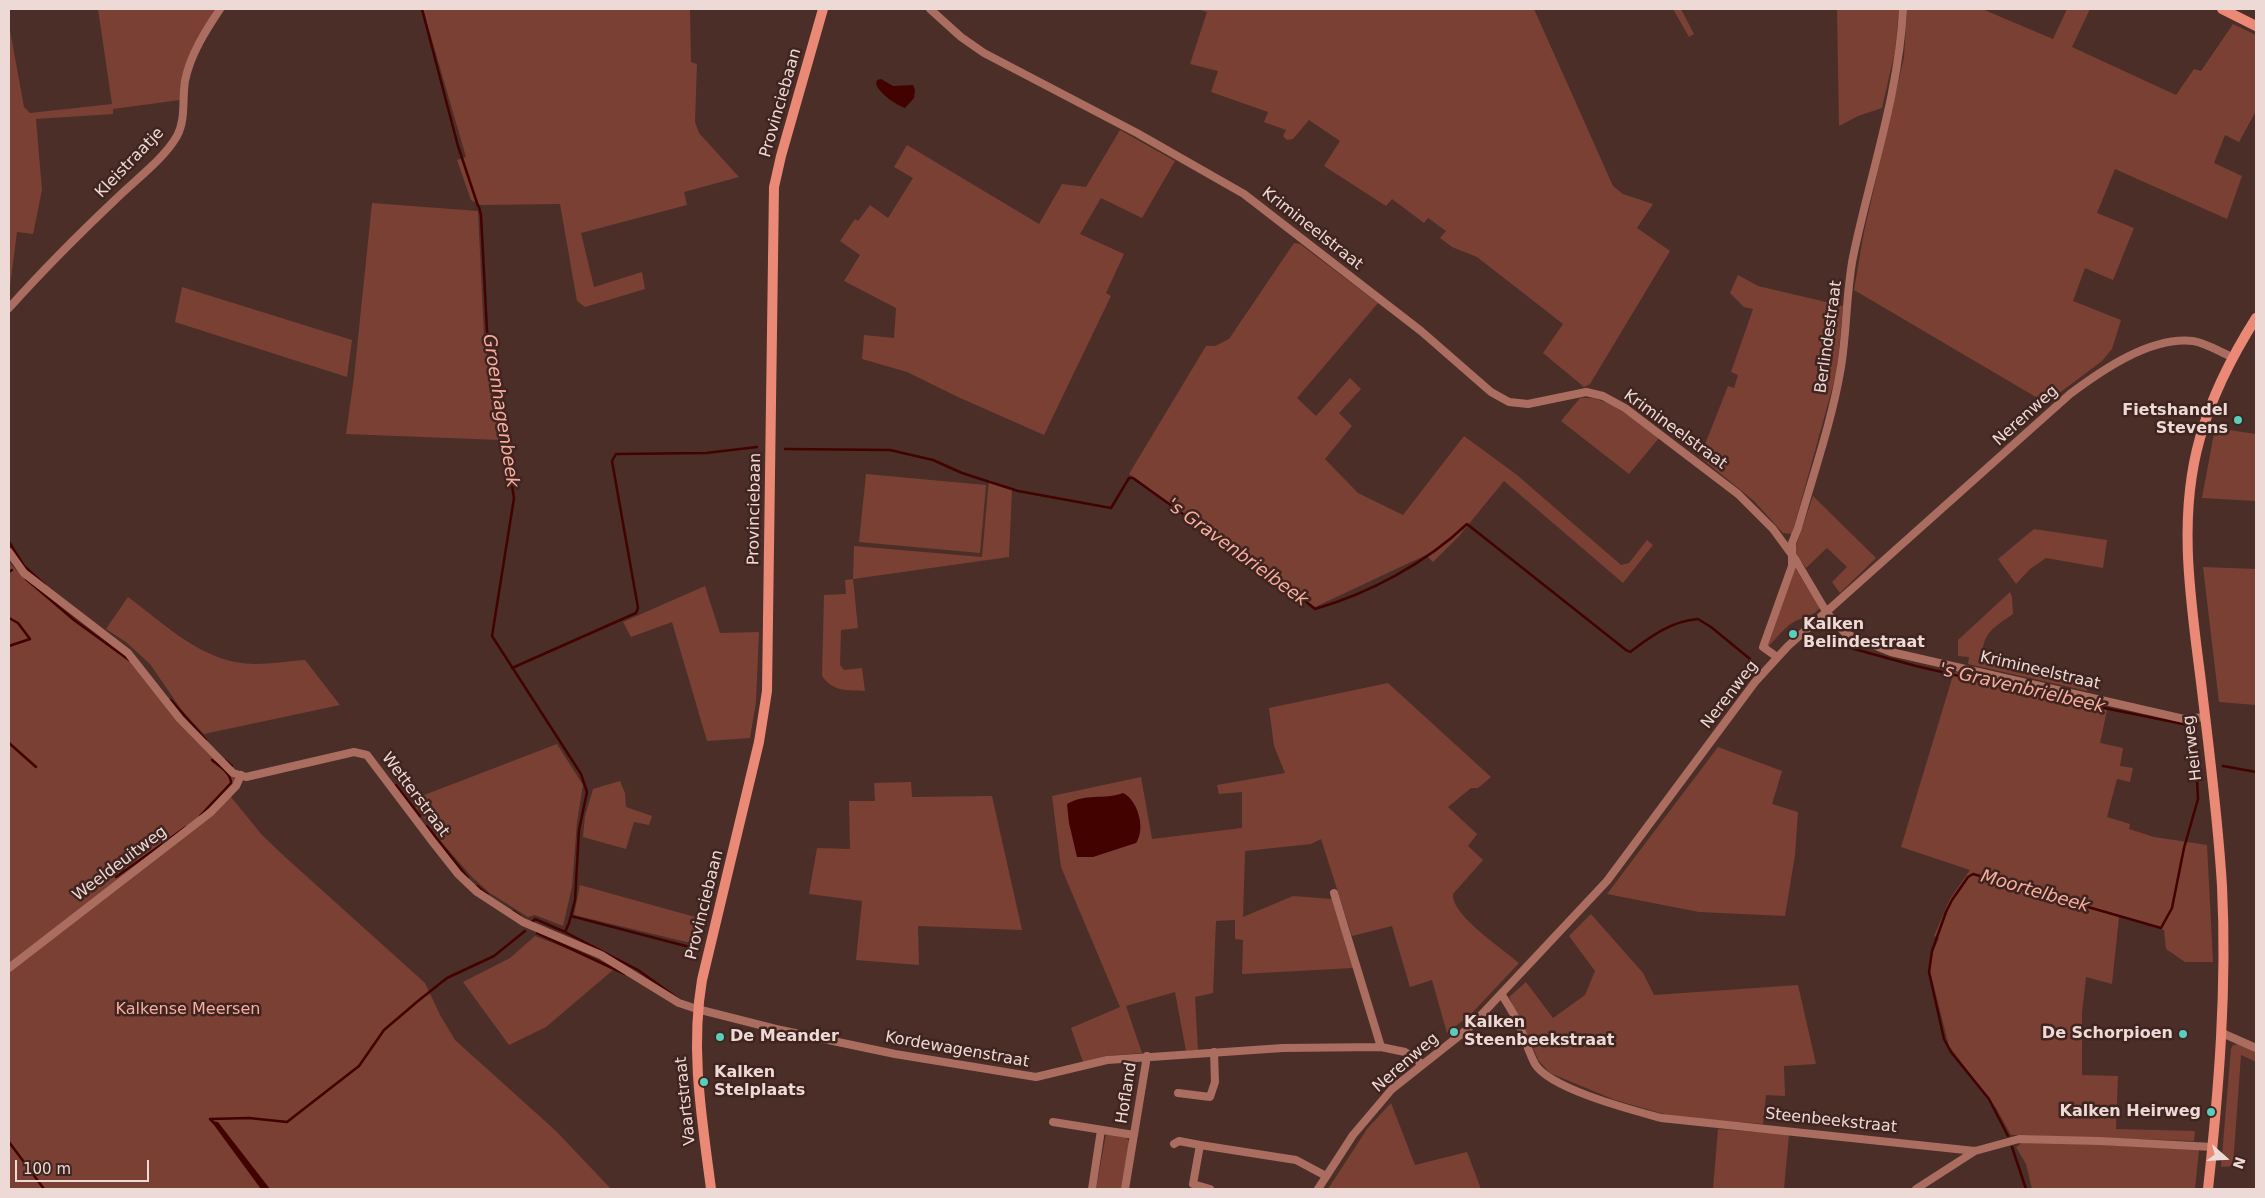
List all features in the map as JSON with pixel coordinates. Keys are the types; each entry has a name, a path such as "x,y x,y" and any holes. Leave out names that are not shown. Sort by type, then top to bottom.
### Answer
{"main road":[{"name":"Provinciebaan","path":"697,1009 764,719 769,646 773,204 781,156 823,9"},
{"path":"2222,9 2256,26"},
{"name":"Heirweg","path":"2208,1189 2222,1033 2224,971 2222,887 2188,569 2188,520 2193,468 2199,440 2214,396 2232,358 2256,318"},
{"name":"Vaartstraat","path":"697,1009 696,1067 712,1189"}],"street":[{"name":"Kleistraatje","path":"9,308 53,259 154,162 176,138 183,120 184,90 188,71 204,34 220,9"},
{"name":"Krimineelstraat","path":"930,9 961,37 984,53 1137,133 1244,194 1421,331 1491,392 1508,402 1528,404 1586,392 1603,396 1625,408 1738,494 1773,529 1791,553 1827,613 1846,634 1891,652 2184,718 2205,717"},
{"name":"Berlindestraat","path":"1777,658 1763,647 1792,566 1791,553 1832,410 1841,368 1853,259 1896,75 1902,41 1904,9"},
{"name":"Nerenweg","path":"1318,1189 1354,1135 1392,1089 1469,1028 1607,881 1755,682 1777,658 2070,394 2097,373 2124,358 2152,347 2180,341 2194,341 2232,358"},
{"path":"9,552 24,573 128,653 180,719 233,772 241,775"},
{"name":"Wetterstraat","path":"241,775 246,777 354,752 367,755 437,848 458,874 477,892 523,922 601,956 679,1003 697,1009"},
{"name":"Weeldeuitweg","path":"9,968 101,894 211,812 236,786 241,775"},
{"path":"1334,893 1381,1048"},
{"name":"Steenbeekstraat","path":"1502,995 1517,1020 1536,1065 1546,1075 1558,1082 1616,1105 1679,1121 1975,1151 2019,1140 2064,1139 2213,1147"},
{"name":"Kordewagenstraat","path":"697,1009 776,1029 868,1048 1036,1077 1107,1060 1283,1048 1381,1048 1405,1052 1422,1064"},
{"path":"2222,1033 2256,1048"},
{"path":"1178,1094 1210,1097 1216,1082 1214,1052"},
{"name":"Hofland","path":"1125,1189 1147,1056"},
{"name":"Hofland","path":"1052,1122 1134,1135"},
{"name":"Hofland","path":"1092,1189 1101,1130"},
{"path":"1174,1144 1179,1142 1296,1160 1326,1176"},
{"path":"1200,1145 1193,1184 1210,1189"},
{"path":"1916,1189 1975,1151"}],"green space":[{"path":"98,9 215,9 197,41 188,64 181,88 180,100 113,109 113,114 36,119 42,190 33,234 17,232 9,294 9,25 24,107 30,113 112,104"},
{"path":"423,9 690,9 691,62 697,64 695,122 699,133 739,177 684,192 687,205 581,233 594,287 642,272 645,289 585,307 577,301 560,204 481,205 471,200 457,160 466,157"},
{"path":"1197,9 1534,9 1613,186 1623,194 1653,204 1637,228 1670,251 1590,384 1584,387 1543,353 1563,324 1477,257 1452,247 1440,238 1446,231 1428,218 1424,223 1392,199 1386,206 1324,166 1340,141 1309,120 1293,139 1287,140 1283,136 1286,130 1264,122 1268,112 1211,92 1218,71 1190,64 1207,12"},
{"path":"1673,9 1681,9 1694,34 1689,37"},
{"path":"1837,9 1899,9 1895,51 1882,108 1858,116 1839,126"},
{"path":"1907,9 1982,9 2053,39 2067,9 2090,9 2072,47 2176,95 2194,69 2201,71 2233,24 2256,35 2256,111 2239,142 2225,135 2214,163 2242,176 2227,219 2115,169 2097,213 2134,228 2113,280 2085,268 2073,301 2121,320 2112,349 2102,361 2046,403 1854,290 1864,232 1904,57"},
{"path":"1120,130 1175,161 1142,218 1101,198 1080,234 1124,254 1106,293 1111,296 1044,435 907,372 862,359 864,335 894,338 896,308 844,281 860,255 840,241 855,219 858,221 870,205 888,218 913,178 894,167 907,145 1039,224 1062,184 1086,187"},
{"path":"372,203 478,211 484,337 500,440 346,434 354,377"},
{"path":"1294,243 1300,244 1378,303 1297,398 1316,416 1350,378 1361,389 1339,413 1352,426 1325,459 1358,493 1403,515 1464,436 1517,475 1621,565 1629,563 1647,540 1653,545 1623,583 1504,481 1459,536 1433,562 1426,555 1315,607 1129,474 1206,346 1215,346 1229,339"},
{"path":"1738,275 1758,286 1843,306 1837,371 1792,534 1783,533 1754,501 1700,457 1728,386 1734,388 1738,375 1731,372 1753,309 1744,307 1730,293"},
{"path":"182,287 352,340 347,377 175,322"},
{"path":"1580,398 1591,398 1612,405 1659,438 1629,474 1561,421"},
{"path":"2215,428 2256,434 2256,501 2202,498"},
{"path":"866,474 986,485 980,553 859,542"},
{"path":"989,480 1012,489 1009,557 853,579 854,546 982,557"},
{"path":"1813,496 1876,558 1840,593 1832,582 1847,567 1827,548 1806,568 1794,552"},
{"path":"2034,529 2107,540 2103,568 2046,558 2030,569 2016,584 1998,559"},
{"name":"Kalkense Meersen","path":"9,558 11,565 74,620 132,662 240,785 231,797 262,835 425,983 440,1015 455,1040 556,1131 611,1189 9,1189"},
{"path":"1794,566 1820,608 1811,615 1791,623 1768,647 1766,645"},
{"path":"2203,567 2256,569 2256,705 2219,702"},
{"path":"853,579 858,628 841,630 840,665 844,670 862,668 865,691 836,688 822,676 824,595 846,594 845,580"},
{"path":"705,586 720,633 759,632 756,702 750,738 707,741 672,622 631,637 623,622"},
{"path":"2010,592 2013,614 1990,632 1984,643 1982,659 2087,686 2087,691 1968,664 1969,657 1958,656 1958,640"},
{"path":"128,597 171,631 202,650 219,657 236,662 255,664 305,660 340,705 204,734 183,712 150,664 126,642 106,629"},
{"path":"1954,672 2107,710 2100,743 2123,748 2120,766 2133,768 2130,782 2117,779 2107,817 2130,824 2129,829 2154,837 2207,845 2213,962 2185,962 2166,949 2164,930 2119,917 2112,984 2086,977 2082,1013 2082,1075 2118,1076 2116,1129 2195,1131 2194,1141 2011,1135 1996,1108 1949,1046 1930,971 1931,957 1939,938 1934,936 1950,899 1970,870 1901,847"},
{"path":"1388,683 1491,777 1478,788 1471,788 1448,807 1477,834 1468,846 1483,860 1453,894 1460,912 1479,931 1519,963 1471,1014 1447,1033 1432,980 1410,987 1392,926 1352,936 1321,839 1311,844 1245,851 1243,917 1293,896 1332,899 1353,968 1242,974 1243,940 1235,939 1235,920 1216,921 1213,993 1195,997 1198,1050 1186,1051 1175,992 1126,1006 1142,1053 1105,1056 1083,1062 1071,1028 1120,1007 1061,867 1052,796 1141,777 1152,839 1242,828 1242,792 1219,794 1217,785 1285,773 1274,746 1269,708"},
{"path":"557,744 583,785 577,822 572,887 563,926 535,915 528,917 490,893 473,878 443,844 412,802 419,797"},
{"path":"1718,747 1782,771 1772,804 1798,812 1795,855 1785,916 1699,912 1607,894"},
{"path":"620,781 625,793 626,807 652,816 649,825 634,822 626,849 583,837 585,816 593,789"},
{"path":"911,782 912,797 992,796 1022,930 918,926 919,965 856,960 862,901 809,894 817,848 850,849 849,801 875,801 874,783"},
{"path":"580,885 706,920 699,945 574,915"},
{"path":"1591,914 1643,973 1654,995 1798,985 1816,1064 1784,1066 1785,1096 1766,1095 1763,1124 1674,1117 1615,1100 1550,1073 1539,1061 1509,997 1526,982 1553,1018 1585,995 1595,971 1569,936"},
{"path":"535,936 591,958 613,970 546,1027 509,1045 463,982 510,958"},
{"path":"2240,1044 2256,1052 2256,1062 2241,1055 2233,1166 2221,1167 2231,1049 2233,1045"},
{"path":"1391,1103 1415,1165 1467,1152 1481,1189 1328,1189 1367,1129"},
{"path":"1718,1129 1789,1134 1784,1189 1713,1189"},
{"path":"1106,1134 1126,1137 1130,1143 1122,1189 1096,1189"},
{"path":"2045,1142 2199,1150 2195,1189 2032,1189 2026,1164 2016,1147 2022,1143"}],"shaded area":[{"path":"881,79 893,86 913,85 915,90 914,98 905,108 897,104 878,88 877,80"},
{"path":"1123,793 1133,802 1139,815 1140,830 1136,843 1093,857 1077,857 1069,823 1067,804 1081,799"},
{"path":"211,1121 218,1122 270,1189 261,1189"}],"waterway":[{"name":"Groenhagenbeek","path":"422,9 458,146 478,206"},
{"name":"Groenhagenbeek","path":"479,207 487,331 514,498 492,636 581,774 587,792 579,830 575,900 569,923 565,932 535,919 532,922"},
{"name":"'s Gravenbrielbeek","path":"512,668 636,613 638,608 612,461 616,454 706,453 757,447"},
{"name":"'s Gravenbrielbeek","path":"785,449 890,450 933,460 962,473 1018,491 1111,508 1129,478 1133,478 1240,555 1264,568 1315,609 1356,594 1396,575 1434,551 1467,524 1630,652 1653,635 1670,626 1698,619 1711,627 1750,659"},
{"path":"9,542 24,566 45,585"},
{"path":"26,579 74,620 129,660"},
{"path":"9,618 18,623 30,639 9,646"},
{"name":"Moortelbeek","path":"1818,639 1916,666 2055,698 2188,725 2196,760 2198,799 2184,848 2172,908 2161,928 1973,874 1968,877 1946,912 1932,951 1929,972 1944,1039 1951,1052 1989,1099 2008,1136"},
{"path":"171,700 206,740"},
{"path":"9,743 36,767"},
{"path":"200,816 231,783 227,773 212,760"},
{"path":"225,760 232,766"},
{"name":"'s Gravenbrielbeek","path":"2223,766 2256,772"},
{"path":"396,785 420,816"},
{"path":"427,826 468,878"},
{"path":"116,877 186,827"},
{"path":"477,886 488,895"},
{"path":"513,911 520,916"},
{"path":"571,916 697,949"},
{"name":"'s Gravenbrielbeek","path":"214,1123 210,1119 249,1118 287,1122 359,1066 384,1030 418,1001 447,978 494,956 525,931"},
{"path":"565,932 638,970 680,1000"},
{"path":"537,933 625,974"},
{"path":"9,1142 44,1189"},
{"name":"Moortelbeek","path":"2012,1147 2026,1189"}],"place":[{"name":"Fietshandel Stevens","path":"2238,420"},
{"name":"Kalken Belindestraat","path":"1793,634"},
{"name":"Kalken Steenbeekstraat","path":"1454,1032"},
{"name":"De Schorpioen","path":"2183,1034"},
{"name":"De Meander","path":"720,1037"},
{"name":"Kalken Stelplaats","path":"704,1082"},
{"name":"Kalken Heirweg","path":"2211,1112"}]}
